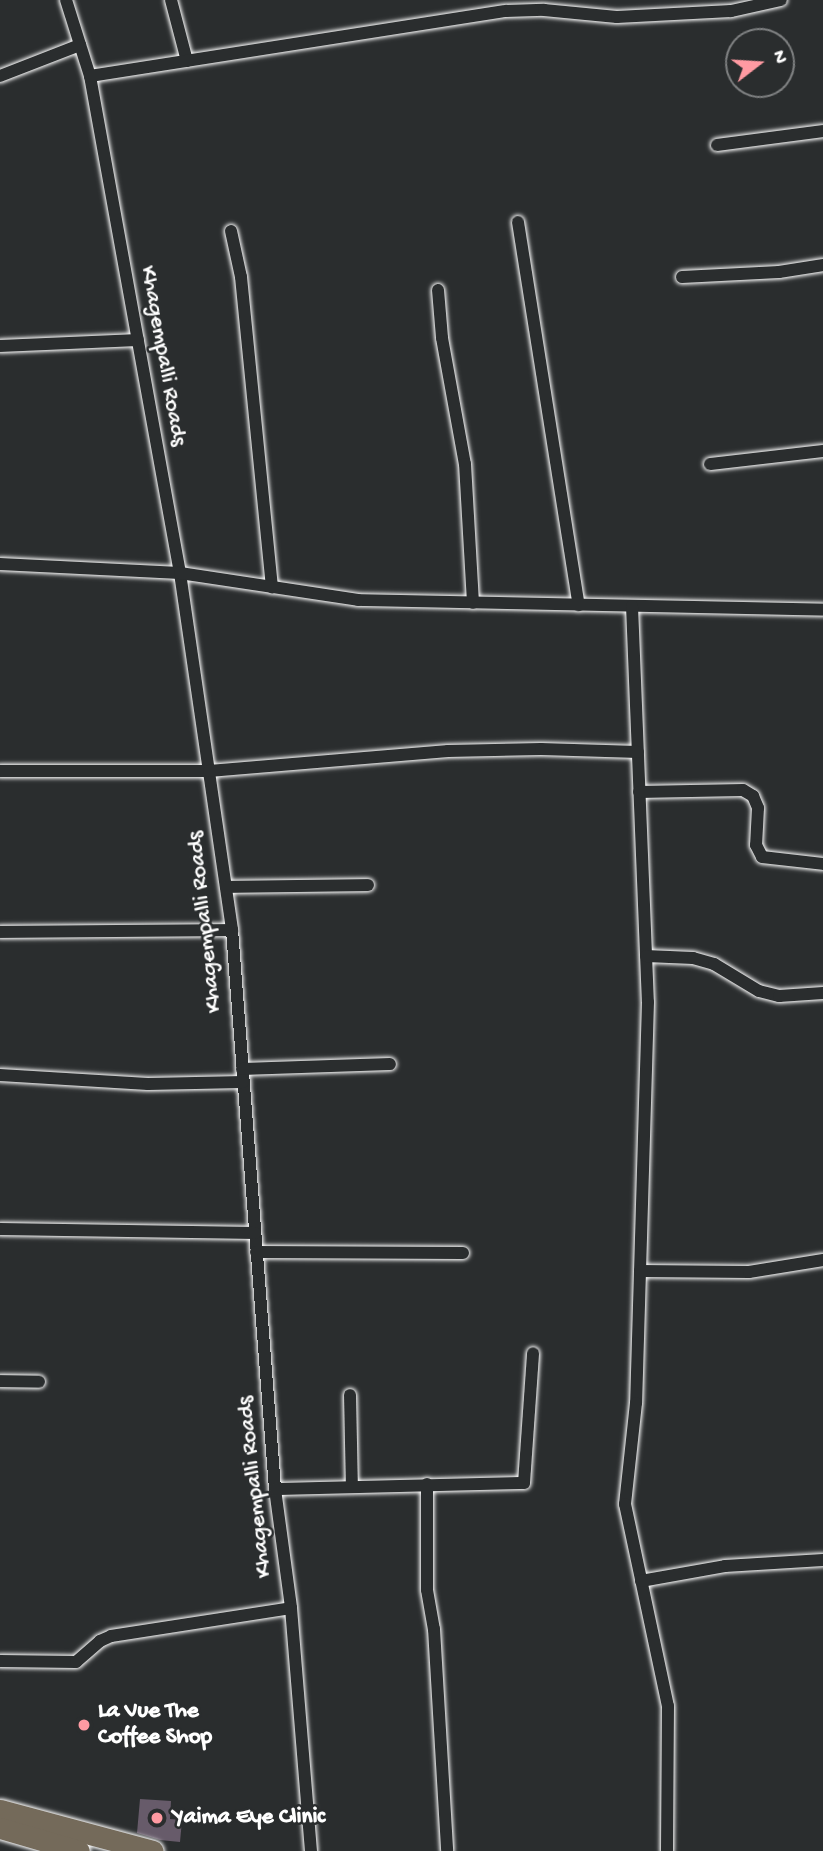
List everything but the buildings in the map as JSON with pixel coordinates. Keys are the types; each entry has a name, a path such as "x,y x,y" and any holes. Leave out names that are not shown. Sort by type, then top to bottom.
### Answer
{"highway":[{"path":"0,1810 153,1851"},
{"path":"0,1828 79,1851"}],"street":[{"name":"Khagempalli Roads","path":"66,0 90,76 180,573 232,930 275,1489 291,1608 311,1851"},
{"path":"171,0 187,61"},
{"path":"90,76 545,5 617,17 781,0"},
{"path":"0,76 80,45"},
{"path":"718,145 823,131"},
{"path":"518,222 579,605"},
{"path":"231,231 241,277 272,587"},
{"path":"682,277 779,272 823,265"},
{"path":"438,290 442,338 465,464 473,603"},
{"path":"0,346 138,340"},
{"path":"710,464 823,451"},
{"path":"0,564 180,573 358,600 823,610"},
{"path":"632,606 648,1002 636,1403 625,1504 668,1706 667,1851"},
{"path":"0,771 209,770 448,751 541,749 638,752"},
{"path":"639,792 743,790 753,796 758,808 756,845 762,857 823,864"},
{"path":"226,887 368,884"},
{"path":"0,932 232,930"},
{"path":"646,956 703,961 759,992 779,996 823,993"},
{"path":"0,1075 148,1084 390,1065"},
{"path":"0,1229 255,1233"},
{"path":"256,1252 463,1253"},
{"path":"640,1271 749,1272 823,1260"},
{"path":"275,1489 524,1483 533,1353"},
{"path":"0,1381 39,1382"},
{"path":"350,1395 352,1487"},
{"path":"427,1484 427,1591 434,1629 447,1851"},
{"path":"641,1581 725,1566 823,1560"},
{"path":"0,1661 76,1662 100,1641 111,1636 291,1608"}],"place":[{"name":"La Vue The Coffee Shop","path":"84,1725"},
{"name":"Yaima Eye Clinic","path":"157,1818"}]}
